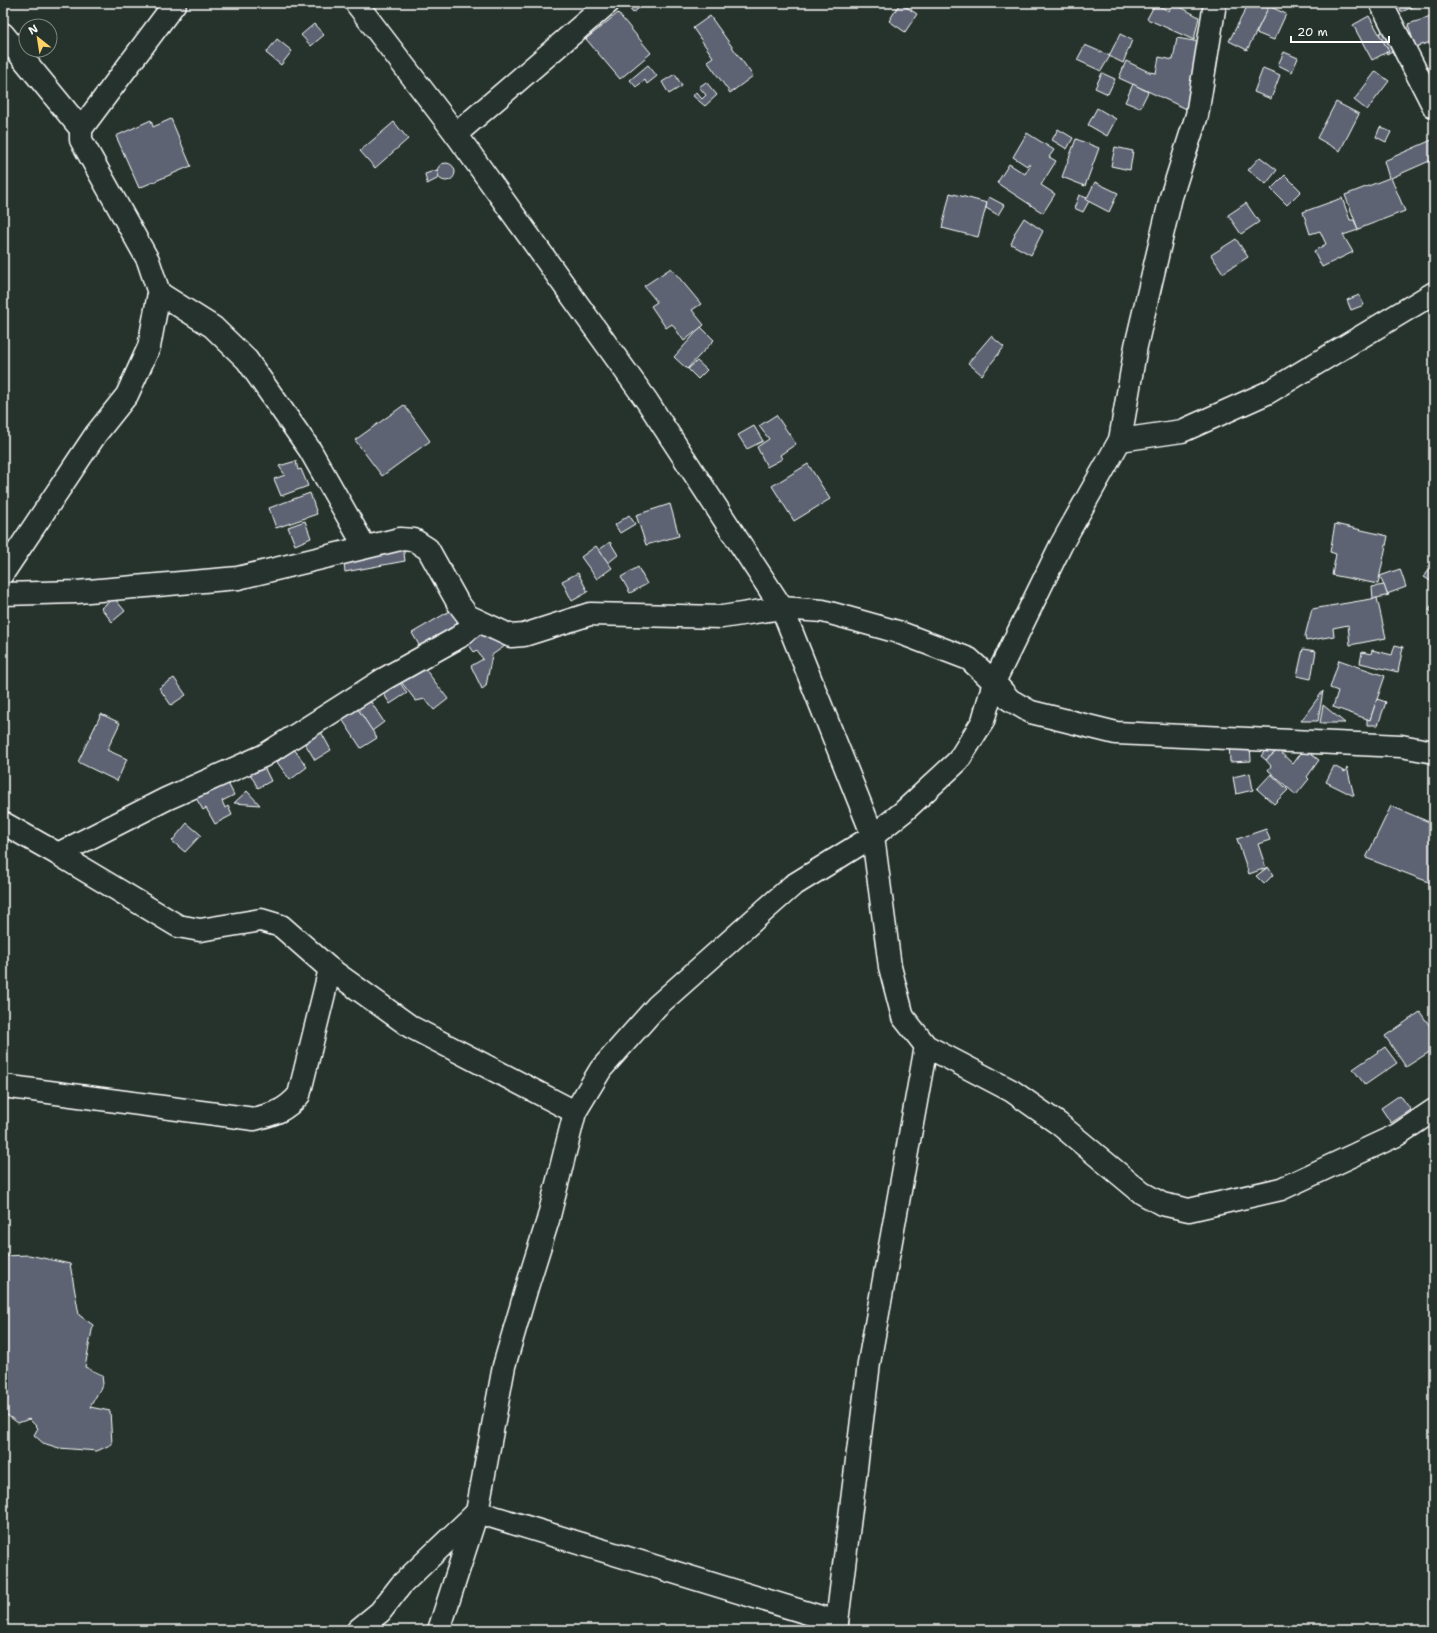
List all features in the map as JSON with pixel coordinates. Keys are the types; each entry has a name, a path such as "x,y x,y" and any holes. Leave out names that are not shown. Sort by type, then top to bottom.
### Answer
{"street":[{"path":"3,573 96,434 127,395 149,347 159,293 148,260 81,140 81,129 175,3"},
{"path":"356,3 456,134 647,401 782,608 873,836 890,967 904,1017 926,1046 1012,1091 1059,1124 1142,1194 1162,1204 1188,1210 1281,1189 1397,1135 1434,1110"},
{"path":"456,134 608,3"},
{"path":"440,1630 477,1512 504,1366 548,1220 575,1112 601,1069 656,1006 792,886 873,836 903,812 958,761 983,722 994,682 1061,545 1120,440 1136,346 1171,197 1197,115 1215,3"},
{"path":"1381,3 1434,107"},
{"path":"3,34 81,129"},
{"path":"159,293 213,327 247,360 310,450 364,547"},
{"path":"1120,440 1182,431 1267,393 1434,293"},
{"path":"3,594 70,592 238,578 400,539 414,540 428,549 458,604 468,616 511,636 524,635 590,614 722,617 782,608 823,611 898,632 969,660 994,682 1010,700 1031,712 1116,733 1386,745 1434,752"},
{"path":"58,854 166,799 263,756 384,679 459,638 478,621"},
{"path":"3,823 178,926 200,930 261,920 281,926 330,969 411,1027 575,1112"},
{"path":"3,1086 254,1119 276,1114 291,1104 299,1095 330,969"},
{"path":"477,1512 837,1626 869,1363 926,1046"},
{"path":"358,1630 380,1612 401,1584 477,1512"}],"building":[{"path":"625,3 643,3 644,4 633,13"},
{"path":"900,3 917,14 905,32 889,21"},
{"path":"1173,3 1199,17 1194,40 1147,19 1155,4 1169,11"},
{"path":"1249,3 1266,3 1270,5 1247,50 1229,41"},
{"path":"1398,3 1422,3 1401,12"},
{"path":"1269,6 1286,14 1274,40 1256,33"},
{"path":"618,13 651,53 620,79 586,39"},
{"path":"710,16 753,76 730,93 707,61 713,57 693,28"},
{"path":"1369,16 1389,51 1372,60 1353,25"},
{"path":"1434,16 1434,41 1415,47 1408,24"},
{"path":"314,24 324,35 311,46 301,35"},
{"path":"1385,29 1397,48 1387,54 1386,52 1389,51 1379,34"},
{"path":"1120,34 1132,40 1123,63 1109,56"},
{"path":"1177,38 1205,43 1191,111 1119,78 1126,61 1149,72 1156,73 1159,57 1173,60"},
{"path":"277,39 292,51 281,65 266,53"},
{"path":"1085,45 1110,56 1101,71 1077,60"},
{"path":"1284,52 1298,58 1292,72 1278,65"},
{"path":"648,65 657,76 647,84 645,80 636,87 630,80"},
{"path":"1263,68 1280,75 1271,99 1254,92"},
{"path":"1376,71 1389,81 1367,110 1354,100"},
{"path":"1102,73 1115,79 1108,94 1095,88"},
{"path":"675,74 682,86 669,94 662,82"},
{"path":"706,82 717,95 705,106 693,96 696,92 702,99 706,95 699,87"},
{"path":"1133,84 1148,92 1140,108 1125,102"},
{"path":"1336,102 1359,114 1340,151 1317,138"},
{"path":"1097,108 1116,119 1107,136 1088,125"},
{"path":"171,119 191,166 139,188 116,136 151,120 153,127"},
{"path":"394,122 408,139 375,168 360,151"},
{"path":"1380,127 1391,132 1386,142 1376,137"},
{"path":"1058,129 1073,138 1067,149 1052,140"},
{"path":"1027,133 1054,150 1049,157 1056,161 1041,185 1055,194 1043,213 997,183 1009,164 1025,174 1030,165 1028,164 1027,166 1013,157"},
{"path":"1076,139 1099,148 1085,186 1062,177"},
{"path":"1434,139 1434,159 1391,178 1405,211 1358,229 1345,195 1389,178 1384,161"},
{"path":"1115,147 1133,151 1130,170 1111,166"},
{"path":"1260,157 1277,170 1266,184 1248,170"},
{"path":"446,163 452,166 455,172 452,178 446,181 440,178 437,172 440,166"},
{"path":"437,170 439,178 427,184 425,174"},
{"path":"1285,175 1301,191 1287,205 1271,189"},
{"path":"1095,182 1118,193 1109,212 1086,200"},
{"path":"950,193 987,203 978,237 942,228"},
{"path":"1079,195 1087,198 1086,200 1089,201 1083,212 1074,208"},
{"path":"989,197 1004,205 998,215 986,208 986,203"},
{"path":"1342,198 1350,220 1354,220 1358,230 1343,235 1353,252 1322,267 1314,251 1326,244 1320,231 1310,234 1303,212"},
{"path":"1246,203 1259,222 1241,234 1228,215"},
{"path":"1024,218 1043,231 1031,255 1011,244 1015,235 1014,234"},
{"path":"1236,239 1248,257 1223,273 1211,255"},
{"path":"671,268 701,304 692,310 704,325 684,341 672,324 666,328 651,306 657,302 644,286"},
{"path":"1359,295 1364,305 1351,310 1347,300"},
{"path":"701,327 714,340 687,369 674,357"},
{"path":"991,336 1004,347 982,375 968,363"},
{"path":"697,361 707,370 698,379 688,369"},
{"path":"404,405 430,441 382,476 355,440"},
{"path":"776,415 796,444 780,455 782,459 767,467 757,447 769,439 759,426"},
{"path":"754,426 763,441 747,449 738,435"},
{"path":"296,461 298,470 301,469 308,486 281,496 274,479 285,475 279,466"},
{"path":"808,464 830,499 794,521 772,486"},
{"path":"310,493 317,514 276,528 269,508"},
{"path":"670,504 679,536 646,545 636,515"},
{"path":"629,515 635,524 620,533 615,525"},
{"path":"305,521 311,538 295,545 288,527"},
{"path":"1335,524 1388,536 1378,584 1332,575 1336,554 1330,552"},
{"path":"610,542 618,555 608,563 599,550"},
{"path":"403,545 405,561 345,572 343,556"},
{"path":"596,546 612,568 597,579 581,557"},
{"path":"1434,563 1434,583 1424,577"},
{"path":"638,567 647,584 630,593 621,577"},
{"path":"1400,569 1406,587 1387,594 1380,576"},
{"path":"578,573 588,592 572,601 562,581"},
{"path":"1384,585 1387,594 1389,595 1373,599 1372,587"},
{"path":"114,598 125,611 112,622 101,608"},
{"path":"1377,598 1386,638 1350,645 1348,625 1333,628 1334,636 1306,641 1305,636 1312,609"},
{"path":"1434,602 1434,613 1429,610"},
{"path":"455,608 464,625 422,650 412,633"},
{"path":"480,626 490,640 498,635 505,646 492,655 486,686 482,689 471,666 483,659 476,650 474,652 464,638"},
{"path":"1395,645 1403,647 1398,672 1360,663 1362,652 1371,654 1372,650 1392,655"},
{"path":"1303,649 1316,651 1311,679 1297,676"},
{"path":"1339,660 1385,676 1370,720 1333,707 1338,691 1330,688"},
{"path":"419,661 448,699 434,710 425,699 416,701 398,678"},
{"path":"396,677 407,693 390,704 380,688"},
{"path":"174,678 186,695 171,705 159,688"},
{"path":"1323,691 1318,721 1301,721"},
{"path":"1377,699 1386,702 1378,725 1367,725 1367,719 1370,720"},
{"path":"371,702 384,722 372,731 356,707"},
{"path":"1323,705 1345,723 1320,723"},
{"path":"356,706 377,738 361,748 340,716"},
{"path":"101,714 120,723 107,750 127,759 117,781 78,762"},
{"path":"321,732 331,750 315,760 304,742"},
{"path":"1229,743 1250,743 1251,761 1230,762"},
{"path":"1270,744 1278,750 1266,760 1261,756"},
{"path":"294,749 307,767 290,780 277,762"},
{"path":"1304,749 1319,760 1307,777 1309,779 1296,795 1268,770 1271,766 1266,760 1278,750 1293,764"},
{"path":"263,765 271,781 258,788 249,772"},
{"path":"1334,766 1345,772 1347,767 1354,796 1326,782"},
{"path":"1250,773 1253,790 1236,794 1233,777"},
{"path":"1271,774 1288,790 1274,804 1257,789"},
{"path":"225,777 234,795 222,801 225,808 228,806 232,815 215,824 206,808 203,810 193,793"},
{"path":"247,791 260,805 234,803"},
{"path":"1391,806 1434,824 1434,884 1366,858"},
{"path":"187,823 201,835 185,852 172,841"},
{"path":"1266,829 1270,840 1258,844 1266,868 1249,874 1237,839"},
{"path":"1268,867 1273,875 1264,884 1256,876"},
{"path":"1420,1012 1434,1032 1434,1049 1406,1067 1385,1036"},
{"path":"1385,1047 1397,1063 1365,1085 1353,1069"},
{"path":"1400,1095 1411,1110 1391,1123 1381,1108"},
{"path":"29,1255 70,1264 79,1315 93,1325 85,1367 102,1375 103,1384 90,1407 110,1411 112,1444 97,1451 59,1448 43,1443 34,1435 38,1428 29,1419 18,1423 7,1415 3,1420 3,1256"}]}
